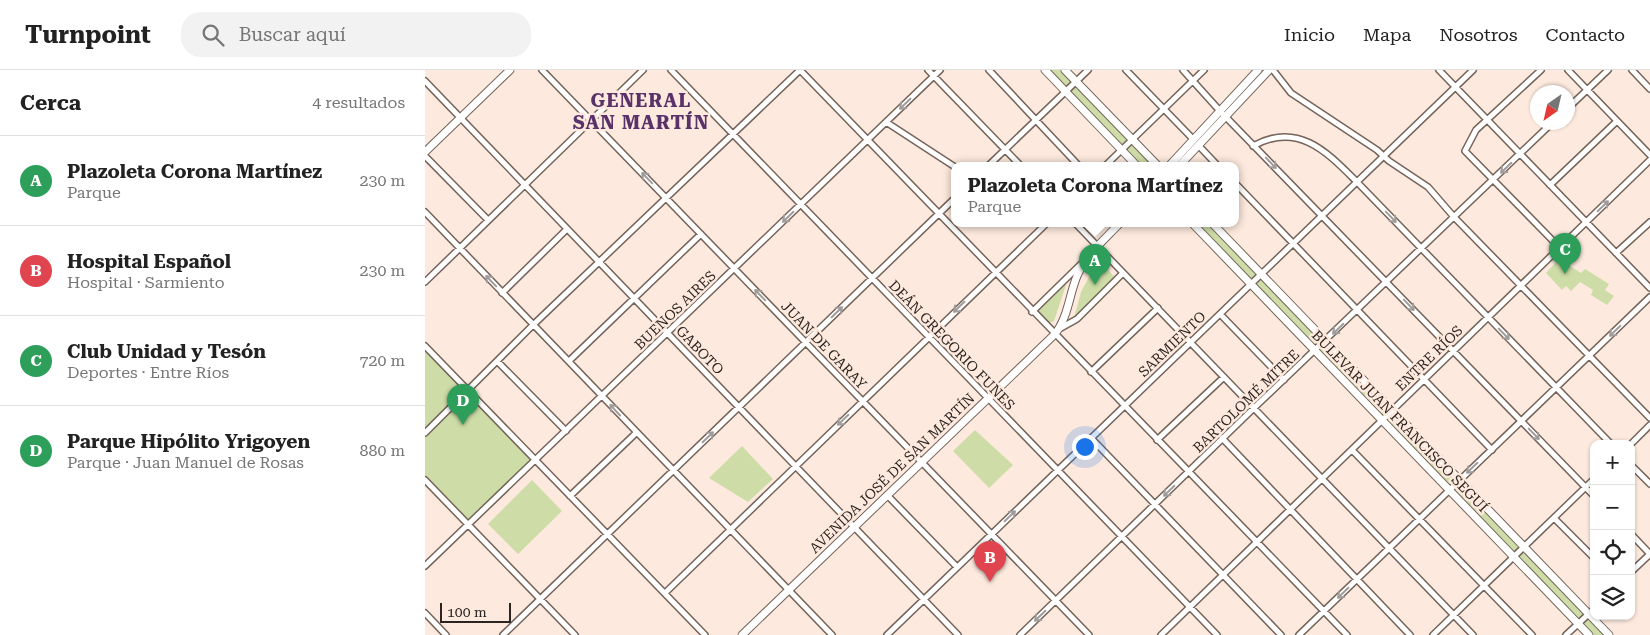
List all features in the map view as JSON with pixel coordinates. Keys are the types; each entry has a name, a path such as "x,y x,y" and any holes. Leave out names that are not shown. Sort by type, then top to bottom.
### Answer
{"main road":[{"path":"425,154 510,70"},
{"path":"1045,70 1133,162"},
{"path":"1065,70 1154,162"},
{"path":"1174,162 1196,142 1258,70"},
{"path":"1222,113 1269,70"},
{"path":"1182,162 1196,142"},
{"name":"AVENIDA JOSÉ DE SAN MARTÍN","path":"741,635 1056,332 1078,274 1097,246 1116,227"},
{"name":"BULEVAR JUAN FRANCISCO SEGUÍ","path":"1196,227 1589,635"},
{"name":"BULEVAR JUAN FRANCISCO SEGUÍ","path":"1216,227 1523,546 1590,610"},
{"name":"BULEVAR JUAN FRANCISCO SEGUÍ","path":"1598,620 1609,635"}],"street":[{"name":"JUAN DE GARAY","path":"543,70 1089,635"},
{"path":"426,280 643,70"},
{"name":"DEÁN GREGORIO FUNES","path":"671,70 1217,635"},
{"path":"425,433 533,325 800,70 994,273 1032,312 1056,332 1091,372 1347,635"},
{"path":"928,70 1017,162"},
{"name":"BUENOS AIRES","path":"425,566 940,70"},
{"path":"989,70 1075,162"},
{"path":"992,162 1087,70"},
{"path":"1125,70 1214,162"},
{"path":"1183,70 1253,146 1590,492"},
{"path":"1109,162 1204,70"},
{"path":"1273,70 1291,93 1428,187 1454,217 1650,418"},
{"path":"1439,70 1650,288"},
{"name":"SARMIENTO","path":"887,635 1473,70"},
{"path":"1541,70 1476,130 1465,151 1559,248"},
{"path":"1568,70 1650,155"},
{"path":"1575,101 1608,70"},
{"path":"1632,70 1650,88"},
{"name":"GABOTO","path":"425,81 956,634"},
{"path":"1550,185 1617,121"},
{"path":"886,122 951,164"},
{"name":"BARTOLOMÉ MITRE","path":"1021,635 1222,438 1545,130"},
{"path":"1253,146 1266,139 1281,136 1310,142 1323,150 1422,248 1607,440"},
{"path":"425,154 488,220"},
{"name":"ENTRE RÍOS","path":"1161,635 1650,160"},
{"path":"1239,188 1492,450"},
{"path":"503,635 951,202"},
{"path":"425,212 832,635"},
{"path":"1616,253 1650,222"},
{"path":"665,593 928,336 1043,227"},
{"path":"1079,227 1473,635"},
{"path":"502,293 567,229"},
{"path":"569,361 701,234"},
{"name":"AVENIDA JOSÉ DE SAN MARTÍN","path":"1032,312 1089,256"},
{"name":"AVENIDA JOSÉ DE SAN MARTÍN","path":"1056,332 1077,319 1123,273"},
{"path":"1299,635 1650,298"},
{"path":"1091,372 1158,308"},
{"path":"1220,314 1284,380"},
{"path":"425,346 705,635"},
{"path":"497,361 565,431"},
{"path":"1157,440 1224,376"},
{"path":"1635,440 1650,425"},
{"path":"570,496 636,433"},
{"path":"1091,438 1281,635"},
{"path":"1222,438 1410,635"},
{"path":"1353,450 1532,635"},
{"path":"1635,469 1650,484"},
{"path":"425,480 575,635"},
{"path":"1433,635 1590,483"},
{"path":"887,495 957,568"},
{"path":"1554,518 1590,554"},
{"path":"1635,538 1650,554 1635,568"},
{"path":"1566,635 1590,612"},
{"path":"425,613 446,635"}],"green space":[{"path":"1045,70 1065,70 1154,162 1133,162"},
{"path":"1196,227 1216,227 1590,615 1590,620 1595,620 1609,635 1589,635"},
{"path":"1559,259 1581,273 1585,269 1609,284 1605,290 1614,296 1607,305 1591,295 1593,290 1580,282 1571,291 1566,286 1562,290 1546,273"},
{"path":"1098,260 1114,276 1113,279 1074,318 1081,292"},
{"path":"1062,285 1066,285 1054,321 1049,323 1036,311"},
{"path":"425,346 535,460 468,525 425,480"},
{"path":"975,430 1013,465 989,488 953,451"},
{"path":"742,446 773,479 748,502 709,478"},
{"path":"532,480 562,511 518,554 488,524"}],"place":[{"name":"Club Unidad y Tesón","path":"1565,274"},
{"name":"Plazoleta Corona Martínez","path":"1095,285"},
{"name":"Parque Hipólito Yrigoyen","path":"463,425"},
{"name":"Hospital Español","path":"990,582"}],"district":[{"name":"GENERAL SAN MARTÍN","path":"641,111"}]}
